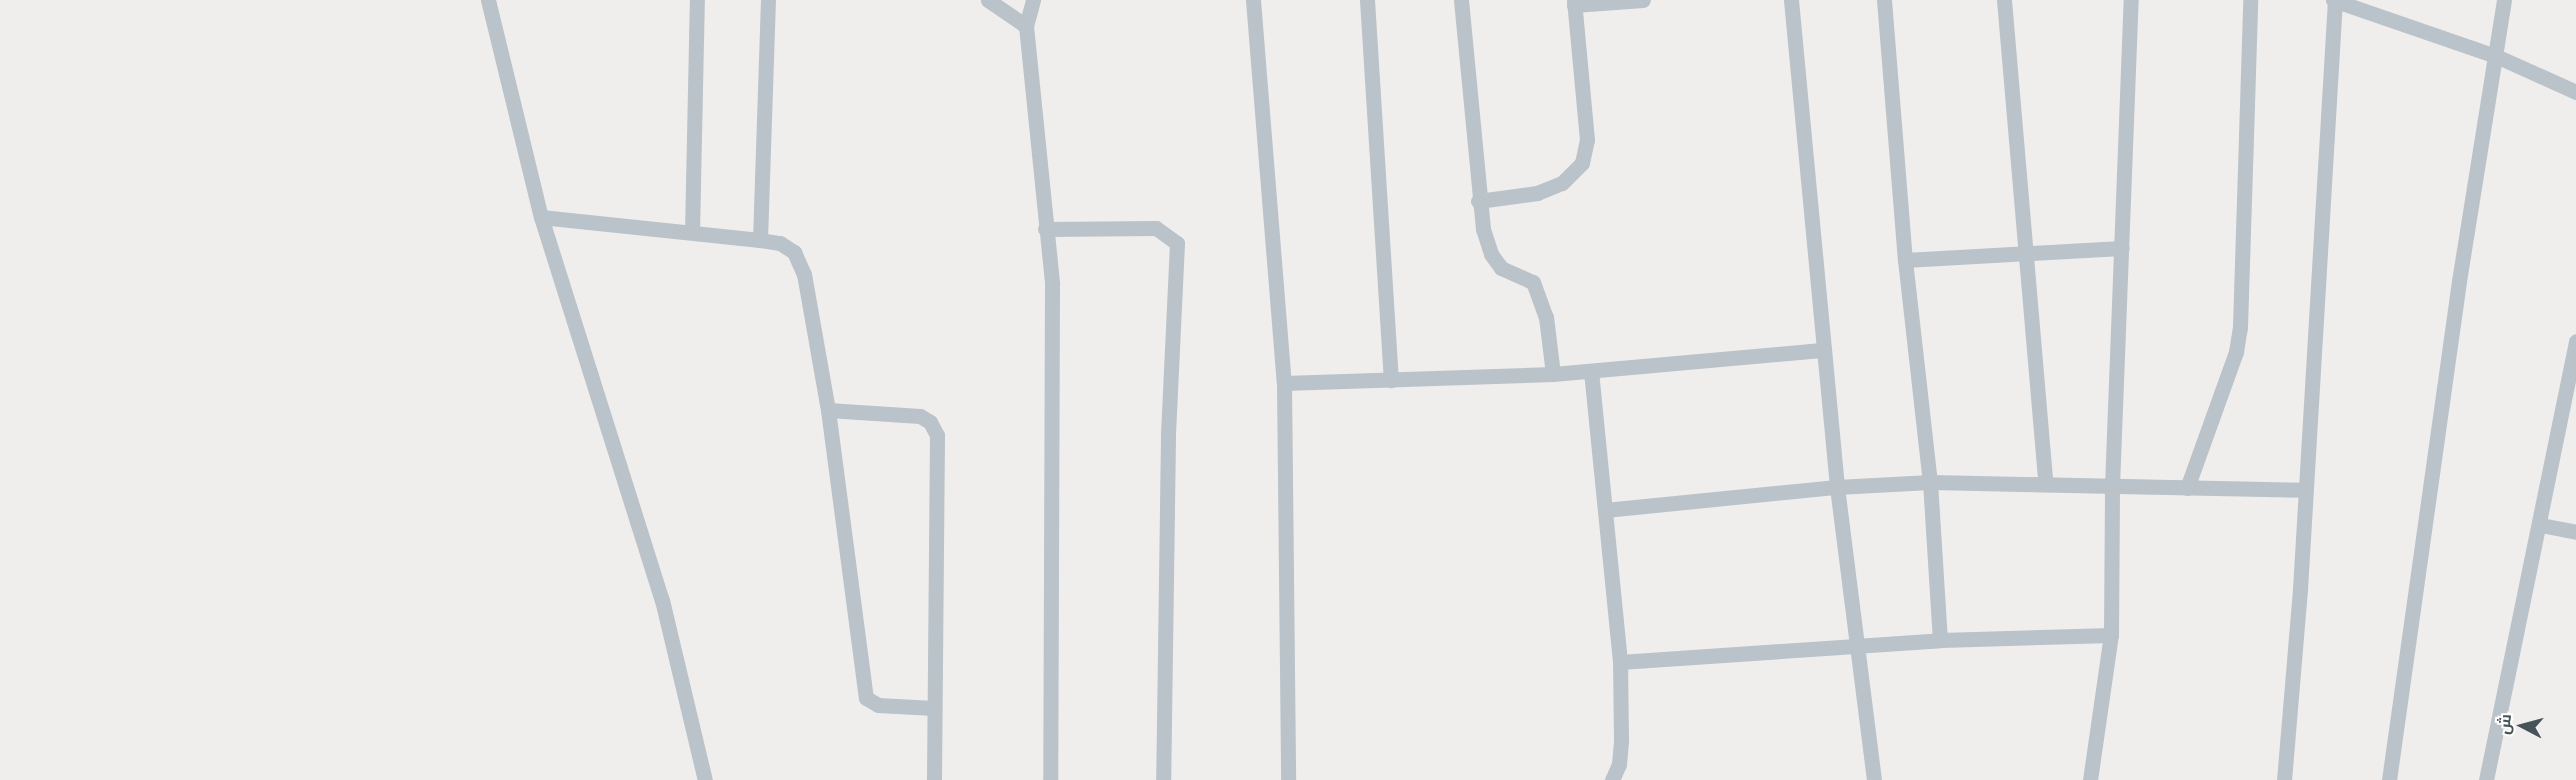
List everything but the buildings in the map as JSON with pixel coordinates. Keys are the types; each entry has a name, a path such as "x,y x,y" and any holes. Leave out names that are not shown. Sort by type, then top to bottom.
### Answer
{"street":[{"path":"488,0 541,217 662,600 705,780"},
{"path":"692,232 697,0"},
{"path":"760,240 768,0"},
{"path":"988,0 1026,26"},
{"path":"1032,0 1026,26 1052,296 1050,780"},
{"path":"1254,0 1284,383 1288,780"},
{"path":"1367,0 1391,380"},
{"path":"1461,0 1478,201 1491,254 1501,268 1533,282 1540,297 1553,374"},
{"path":"1478,201 1537,193 1562,183 1582,163 1587,140 1574,3 1643,0"},
{"path":"1791,0 1837,487 1874,780"},
{"path":"1884,0 1905,260 1930,482 1940,640"},
{"path":"2004,0 2045,482"},
{"path":"2090,780 2112,635 2112,486 2131,0"},
{"path":"2187,488 2236,352 2240,327 2250,0"},
{"path":"2284,780 2305,490 2334,0 2371,5 2496,56 2576,92"},
{"path":"2389,780 2458,281 2504,0"},
{"path":"541,217 760,240 780,243 794,252 804,274 828,410 866,698 878,705 933,708"},
{"path":"1046,229 1156,228 1177,243 1168,436 1163,780"},
{"path":"1905,260 2025,251 2122,249"},
{"path":"2486,780 2541,525 2576,341"},
{"path":"1284,383 1553,374 1824,350"},
{"path":"1591,371 1620,662 1621,740 1619,764 1612,780"},
{"path":"828,410 920,416 930,422 937,435 934,780"},
{"path":"1605,510 1837,487 1930,482 2045,482 2112,486 2305,490"},
{"path":"2541,525 2576,532"},
{"path":"1620,662 1940,640 2112,635"}]}
